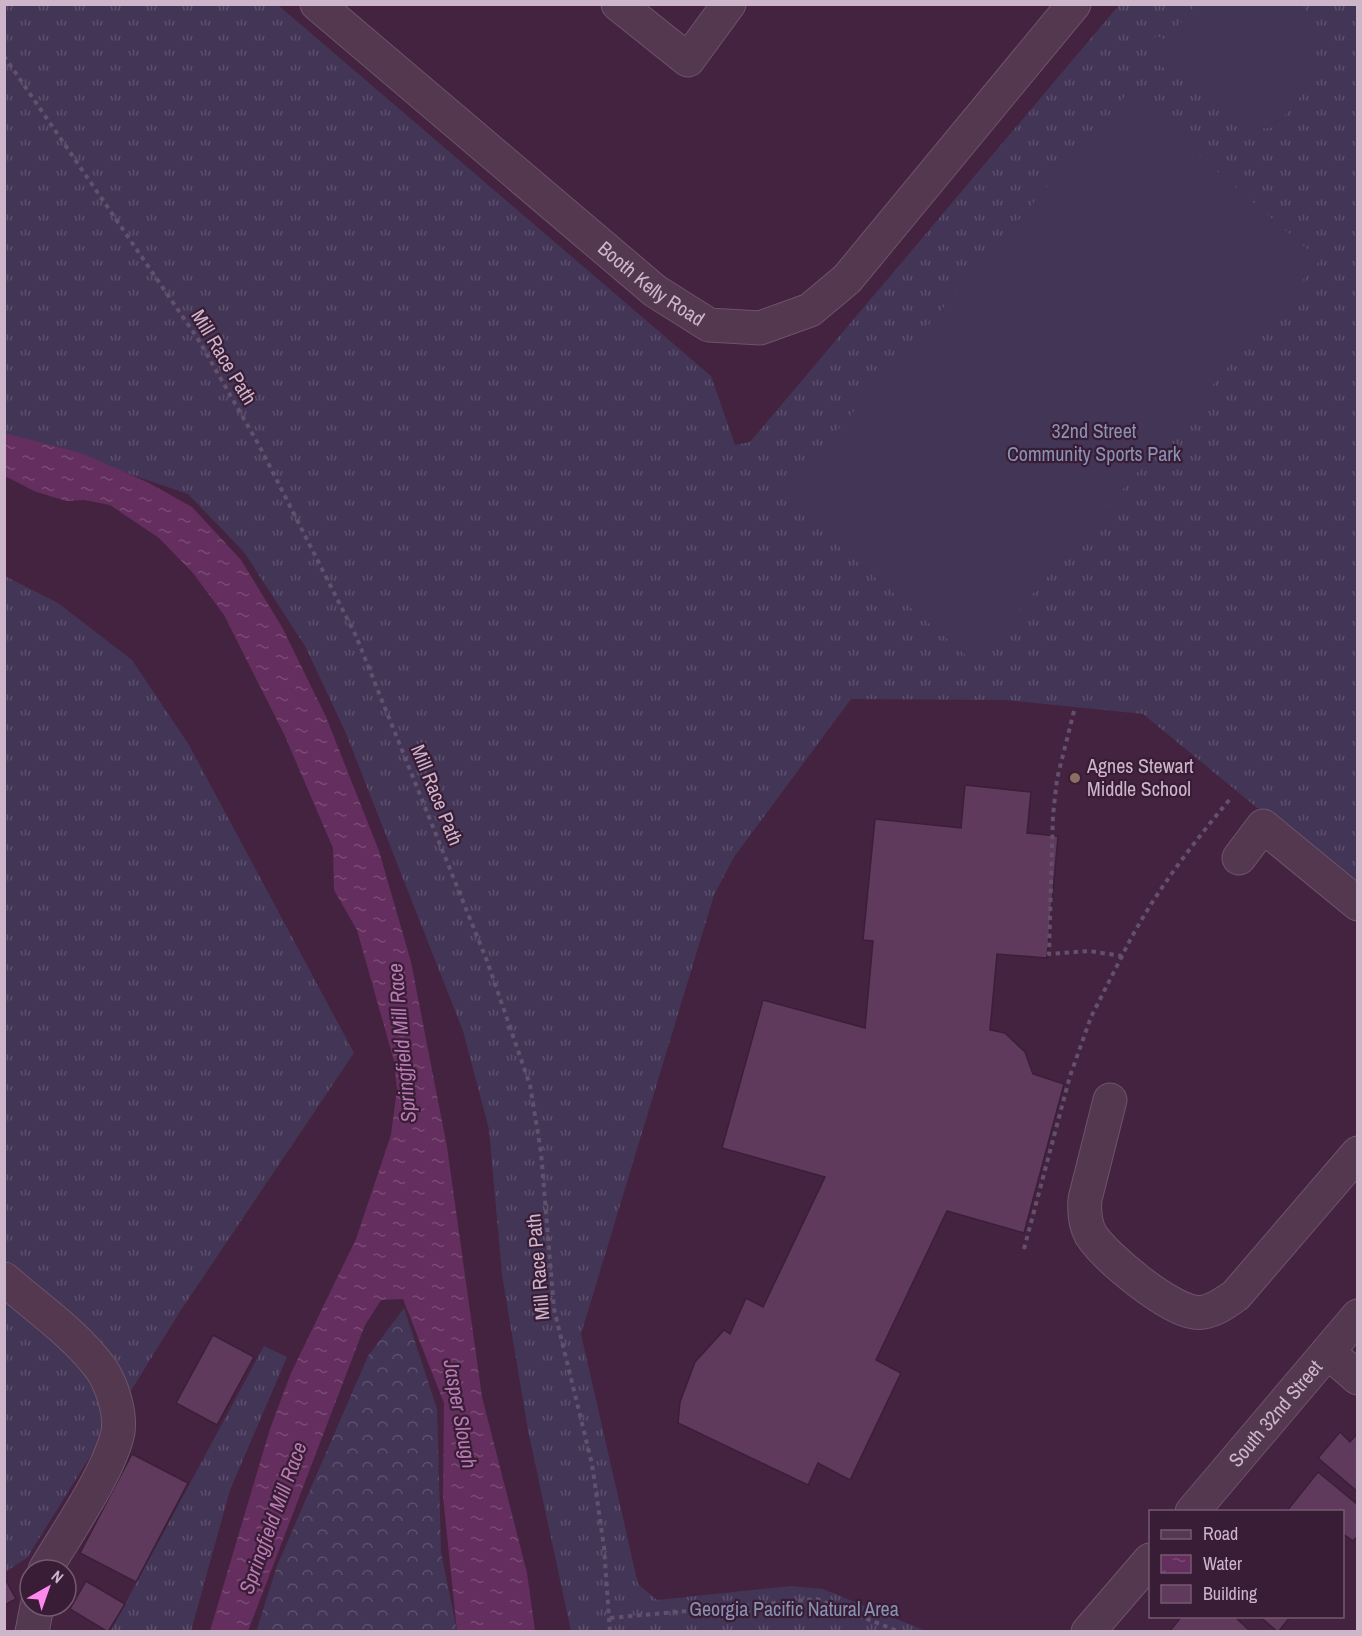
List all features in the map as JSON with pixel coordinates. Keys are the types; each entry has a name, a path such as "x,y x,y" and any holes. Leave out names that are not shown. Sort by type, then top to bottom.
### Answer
{"street":[{"name":"Booth Kelly Road","path":"316,4 655,291 709,325 760,328 810,310 847,279 1074,4"},
{"path":"618,4 688,60 729,4"},
{"path":"1239,858 1263,826 1358,904"},
{"path":"1110,1101 1084,1199 1084,1216 1091,1235 1121,1267 1162,1299 1195,1313 1217,1308 1236,1295 1358,1153"},
{"path":"4,1279 72,1339 101,1370 113,1392 118,1431 99,1476 52,1558"},
{"name":"South 32nd Street","path":"1194,1510 1358,1316"},
{"path":"1328,1352 1358,1378"},
{"path":"1088,1632 1149,1561"}],"path":[{"name":"Mill Race Path","path":"4,56 198,339 260,447 356,636 487,961 530,1085 541,1152 554,1309 592,1464 604,1547 610,1632"},
{"path":"1074,711 1057,779 1053,815 1049,954 1089,951 1122,956"},
{"path":"1024,1249 1070,1076 1091,1017 1131,937 1184,858 1230,799"},
{"path":"609,1618 817,1599 900,1632"}],"green space":[{"path":"1196,4 1303,5 1312,40 1311,72 1297,101 1271,128 1249,129 1170,66 1165,68 1150,60 1148,48 1156,36 1167,40"},
{"name":"32nd Street Community Sports Park","path":"4,5 278,5 711,376 735,445 750,442 1119,5 1357,5 1357,890 1143,714 1006,700 851,699 734,857 714,895 581,1334 638,1584 657,1600 791,1586 823,1589 926,1631 571,1631 528,1430 502,1275 489,1129 463,1031 345,731 305,646 244,552 188,494 109,467 5,439"},
{"path":"1127,94 1320,260 974,662 781,496"},
{"path":"5,576 58,603 132,660 189,745 354,1053 181,1310 27,1558 18,1558 18,1564 5,1572"},
{"path":"404,1308 437,1409 441,1552 457,1631 256,1632 277,1566 368,1356"},
{"path":"264,1346 287,1357 230,1490 191,1631 110,1632"}],"water":[{"path":"4,433 81,453 149,483 192,507 241,560 282,627 326,717 379,851 411,962 447,1147 482,1397 527,1573 535,1631 457,1631 443,1496 444,1403 403,1299 381,1300 365,1325 248,1631 210,1631 270,1429 291,1373 356,1239 391,1135 397,1089 394,1061 357,930 334,890 333,848 284,734 224,615 193,573 159,538 110,505 84,500 66,501 34,491 5,476"}],"building":[{"path":"965,785 1031,792 1027,833 1058,836 1047,958 997,954 990,1030 1005,1033 1025,1052 1033,1074 1064,1084 1024,1233 947,1211 876,1360 901,1373 850,1480 818,1463 808,1485 678,1423 680,1402 695,1362 724,1330 730,1334 746,1298 763,1307 825,1177 722,1148 763,1000 865,1028 873,941 863,940 875,819 961,828"},
{"path":"213,1335 254,1357 217,1425 176,1403"},
{"path":"1340,1432 1350,1442 1358,1433 1358,1492 1318,1458"},
{"path":"132,1454 188,1483 136,1582 80,1553"},
{"path":"1318,1472 1358,1505 1358,1536 1353,1541 1344,1534 1344,1510 1288,1510"},
{"path":"4,1577 16,1599 4,1605"},
{"path":"86,1581 125,1604 108,1632 78,1614 78,1595"},
{"path":"1180,1618 1236,1618 1251,1632 1169,1632"},
{"path":"1261,1618 1289,1618 1278,1632"}],"place":[{"name":"Agnes Stewart Middle School","path":"1075,778"}],"water label":[{"name":"Springfield Mill Race","path":"402,1043"},
{"name":"Jasper Slough","path":"460,1414"},
{"name":"Springfield Mill Race","path":"273,1518"}],"park label":[{"name":"Georgia Pacific Natural Area","path":"794,1609"}]}
